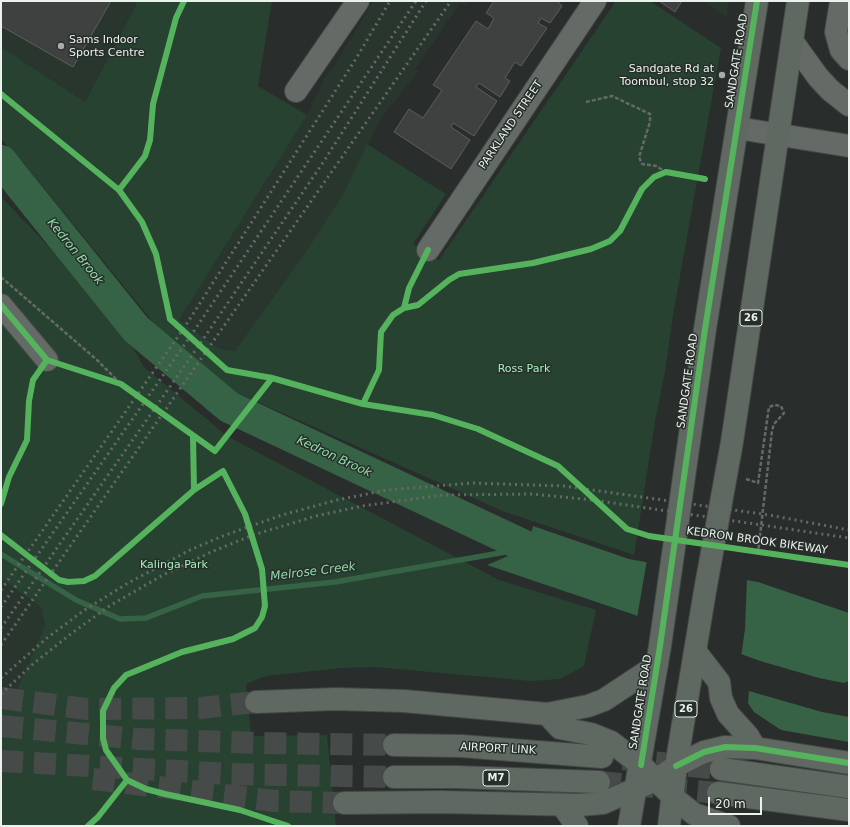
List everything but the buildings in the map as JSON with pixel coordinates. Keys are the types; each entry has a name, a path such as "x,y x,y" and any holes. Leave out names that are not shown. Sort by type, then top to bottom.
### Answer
{"highway":[{"name":"SANDGATE ROAD","path":"629,826 641,765 659,655 705,329 757,1"},
{"name":"26","path":"669,826 674,798 676,766 733,434 798,1"},
{"path":"695,651 719,682 720,698 728,714 748,736 755,748"},
{"path":"256,702 314,700 398,701 547,714 588,706 604,700 659,655"},
{"path":"547,714 560,728 603,738 641,765 674,798 694,814 729,826"},
{"name":"AIRPORT LINK","path":"394,745 461,746 602,757"},
{"path":"344,803 441,802 562,805 603,802 656,780 676,766 704,752 716,748 740,746 849,763"},
{"path":"721,769 849,787"},
{"name":"M7","path":"394,777 456,776 599,782"},
{"path":"718,793 849,810"},
{"path":"562,805 577,826"}],"street":[{"path":"296,91 358,1"},
{"name":"PARKLAND STREET","path":"428,250 595,1"},
{"path":"841,1 836,32 841,50 849,59"},
{"path":"792,41 818,77 830,90 849,105"},
{"path":"737,128 777,136 849,146"},
{"path":"1,305 47,360"}],"path":[{"path":"586,102 612,96 650,114 650,122 639,157 642,164 656,166 666,174"},
{"path":"1,277 97,360 127,389"},
{"path":"108,380 121,384"},
{"path":"746,479 758,482 769,407 775,405 781,406 784,412 774,424 772,431 758,552"}],"shaded area":[{"path":"1,1 138,1 85,102 1,47"},
{"path":"373,1 469,1 465,6 460,3 416,68 419,71 380,120 344,193 305,253 235,351 218,348 179,320 307,115 325,77 335,64"},
{"path":"703,1 729,1 726,17"},
{"path":"533,526 629,559 758,582 849,613 849,681 844,683 819,678 760,661 632,614 487,565 527,548"},
{"path":"1,579 41,607 45,625 14,697 1,712"},
{"path":"749,691 822,712 849,717 849,742 781,730 754,712 748,703"}],"green space":[{"name":"Ross Park","path":"138,1 272,1 258,86 307,115 179,320 218,348 235,351 305,253 344,193 367,144 446,194 413,244 439,260 616,1 650,1 721,48 673,315 665,372 656,416 634,555 505,512 235,392 161,332 26,166 1,139 1,47 85,102"},
{"name":"Kalinga Park","path":"1,197 112,312 144,367 227,436 499,580 596,610 584,666 560,679 531,681 374,667 342,668 266,676 246,684 251,736 327,735 336,826 1,826 1,712 14,697 45,625 41,607 1,579"}],"pier":[{"path":"647,560 747,578 745,629 741,657 637,618"}],"waterway":[{"name":"Kedron Brook","path":"1,161 136,329 229,407 567,566"},
{"name":"Melrose Creek","path":"1,554 76,600 120,619 146,618 202,596 335,582 528,548"}],"tunnel":[{"path":"1,698 87,709 200,708 256,702"},
{"path":"1,726 139,739 394,745"},
{"path":"623,759 721,769"},
{"path":"1,761 230,774 394,777"},
{"path":"93,779 275,801 344,803"},
{"path":"599,782 718,793"}],"railway":[{"path":"1,590 186,325 357,57 390,1"},
{"path":"1,607 194,331 416,1"},
{"path":"1,628 204,338 324,161 426,1"},
{"path":"1,645 451,1"},
{"path":"1,678 47,638 83,611 128,583 190,550 220,537 282,515 337,500 387,490 472,483 564,486 769,515 849,530"},
{"path":"1,694 33,664 72,633 111,605 163,575 211,552 253,535 316,516 362,506 443,495 532,494 593,500 849,538"}],"cycle path":[{"path":"119,190 145,156 150,140 153,104 176,18 184,1"},
{"path":"641,765 660,646 705,329 757,1"},
{"name":"KEDRON BROOK BIKEWAY","path":"1,94 119,190 142,222 156,254 170,319 227,370 272,378 363,404 433,415 478,429 558,466 627,529 649,536 849,565"},
{"path":"404,308 418,305 449,280 459,274 533,263 591,249 610,241 620,231 642,189 654,177 666,172 705,179"},
{"path":"363,404 379,370 381,332 393,315 404,308 409,288 428,250"},
{"path":"1,305 47,360"},
{"path":"47,360 121,384 215,451 272,378"},
{"path":"1,504 9,477 27,440 29,401 33,380 47,360"},
{"path":"193,436 194,490"},
{"path":"1,535 59,580 68,582 84,581 95,576 194,490 223,471 245,514 262,569 265,606 262,617 255,628 233,639 182,652 126,675 114,688 103,711 103,738 106,750 127,780 146,789 240,810 288,826"},
{"path":"676,766 704,752 725,747 755,748 849,763"},
{"path":"88,826 98,817 127,780"}],"place":[{"name":"Sams Indoor Sports Centre","path":"61,46"},
{"name":"Sandgate Rd at Toombul, stop 32","path":"722,75"}]}
